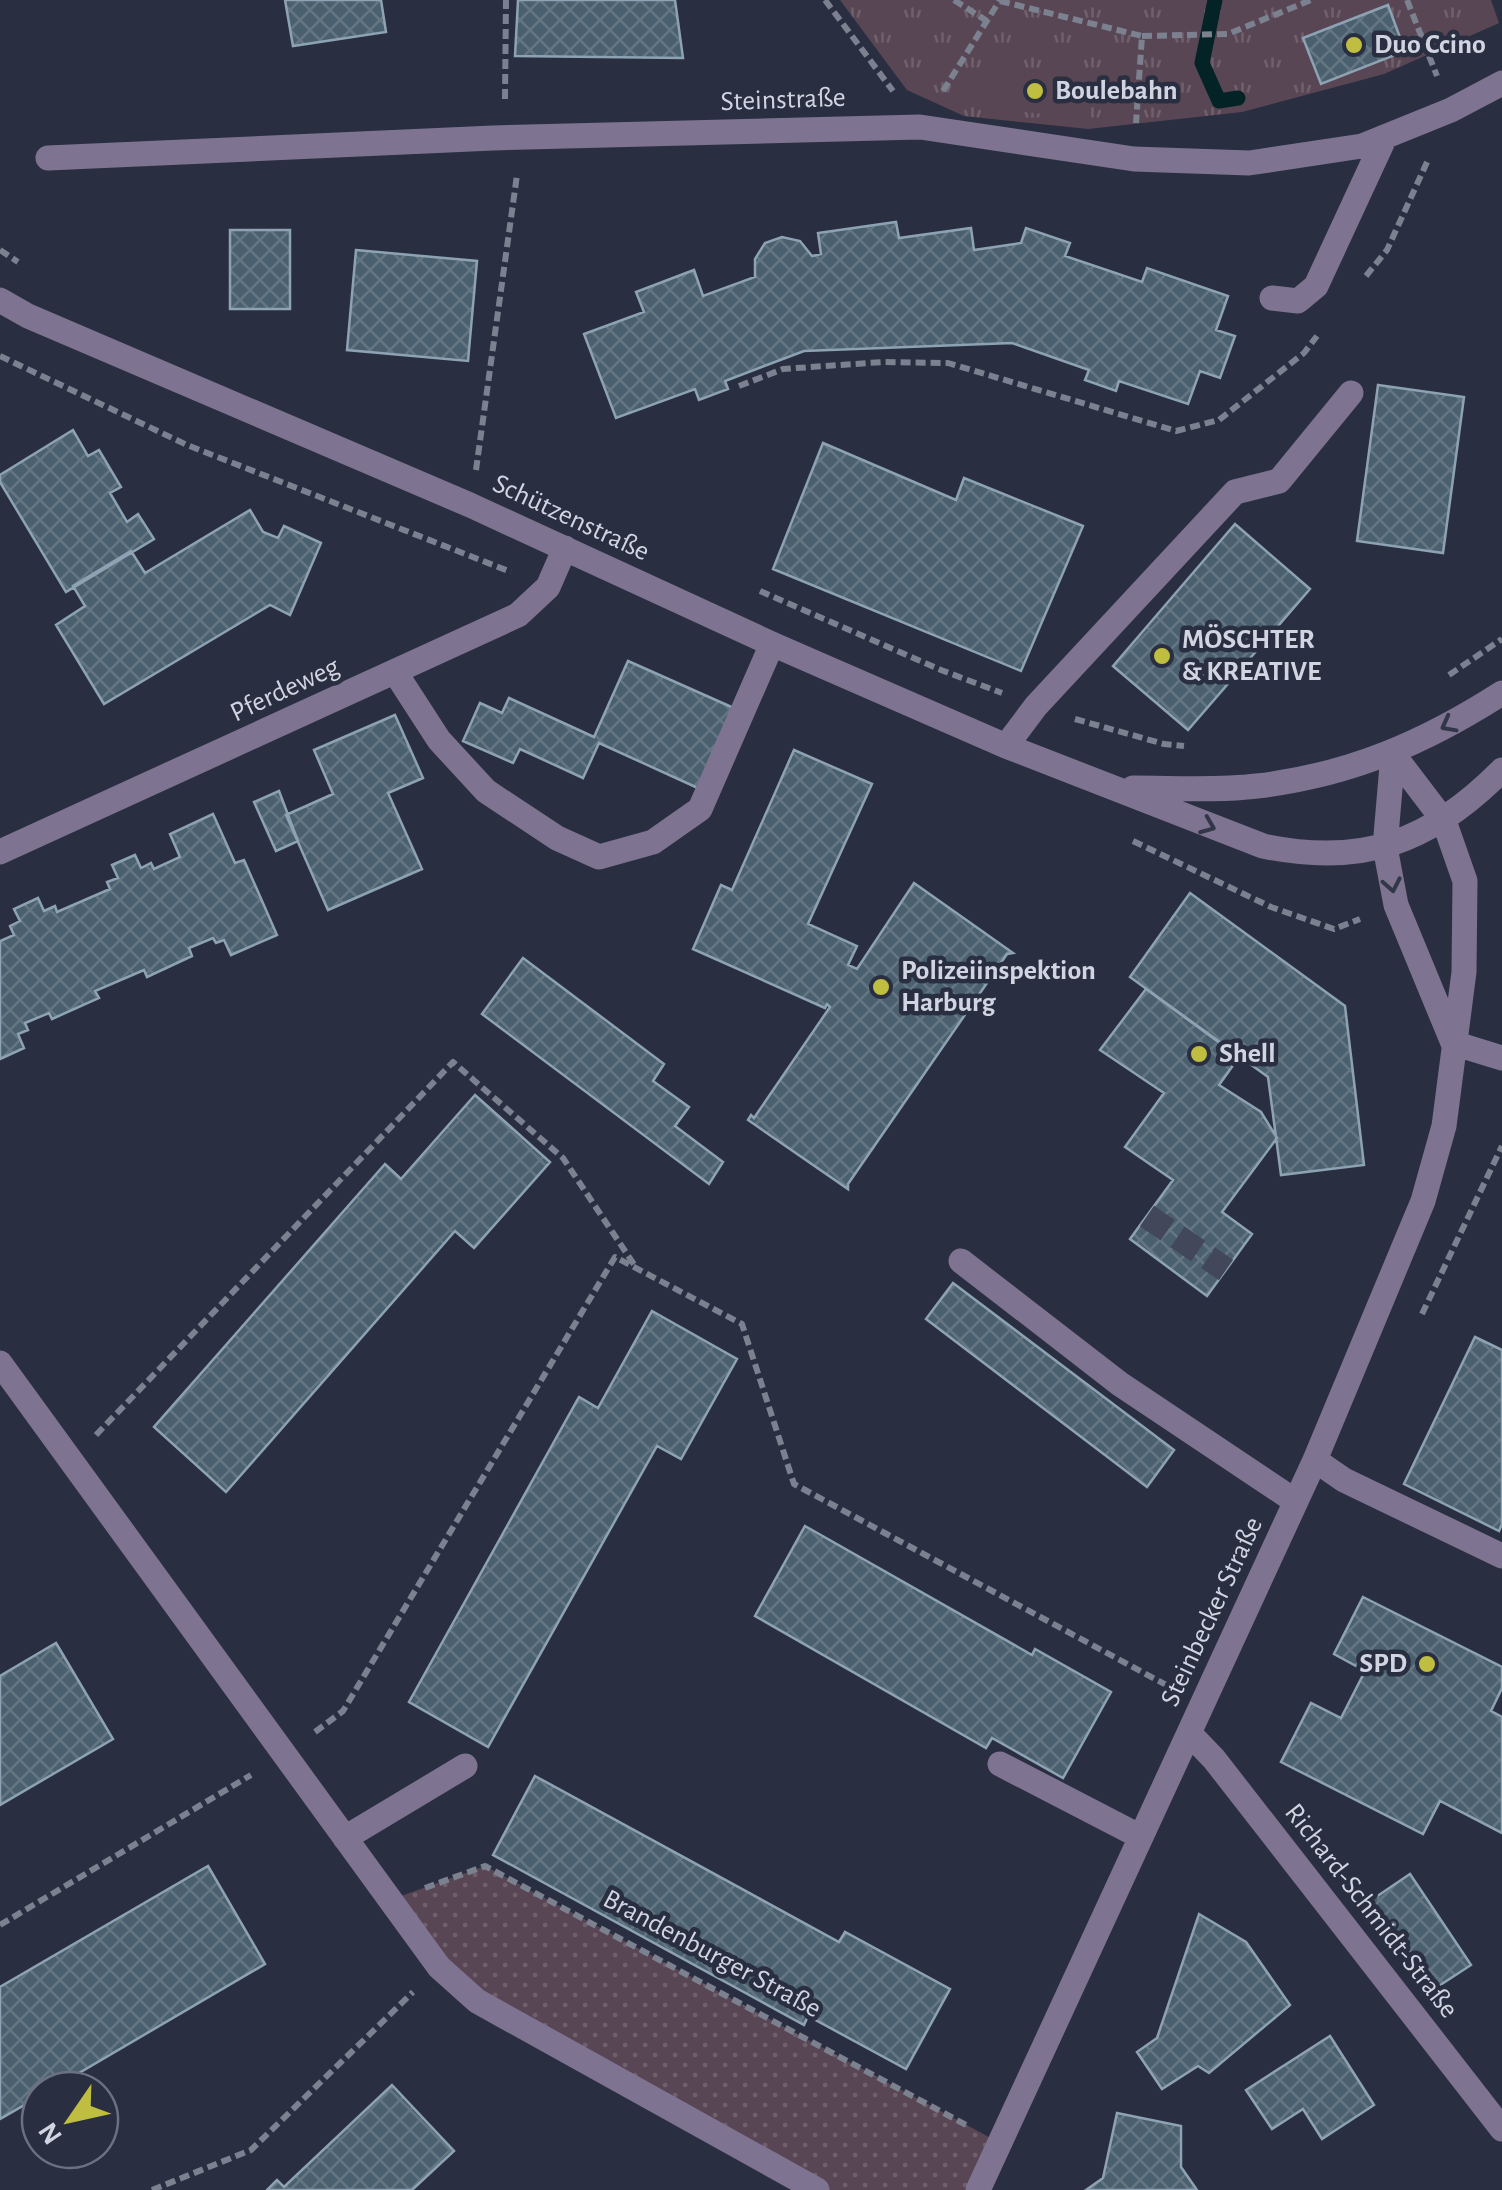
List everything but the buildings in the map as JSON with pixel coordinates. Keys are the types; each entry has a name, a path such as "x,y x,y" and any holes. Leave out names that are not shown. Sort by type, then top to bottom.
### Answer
{"street":[{"name":"Steinstraße","path":"48,158 522,137 920,127 1134,159 1249,164 1362,146 1451,110 1502,83"},
{"path":"1272,298 1298,301 1316,286 1385,137"},
{"name":"Schützenstraße","path":"0,300 28,316 470,505 1006,746 1262,846 1342,854 1385,847 1444,821 1502,770"},
{"path":"1006,746 1036,706 1235,492 1279,481 1350,393"},
{"name":"Pferdeweg","path":"0,852 518,615 548,587 565,548"},
{"path":"395,672 439,740 486,791 557,838 599,857 653,842 700,809 772,644"},
{"name":"Schützenstraße","path":"1118,788 1254,787 1308,778 1393,754 1502,693"},
{"name":"Steinbecker Straße","path":"978,2190 1315,1460 1423,1201 1444,1126 1464,972 1464,881 1444,821 1393,754"},
{"name":"Steinbecker Straße","path":"1393,754 1385,847 1396,905 1453,1043"},
{"path":"1453,1043 1502,1058"},
{"path":"960,1261 1120,1384 1295,1501"},
{"path":"0,1363 440,1967 477,2001 818,2190"},
{"path":"1315,1460 1344,1480 1502,1556"},
{"name":"Richard-Schmidt-Straße","path":"1189,1733 1214,1759 1502,2129"},
{"path":"1000,1764 1141,1837"},
{"path":"345,1838 465,1766"}],"path":[{"path":"470,505 522,137 505,115 506,0"},
{"path":"825,0 920,127 1000,1 1142,36 1228,34 1311,0"},
{"path":"954,0 986,21"},
{"path":"1364,280 1387,250 1451,110 1407,0"},
{"path":"1134,159 1142,36"},
{"path":"739,386 783,369 948,362 1176,430 1219,420 1304,352 1328,323"},
{"path":"0,356 188,445 548,587"},
{"path":"1446,678 1502,640"},
{"path":"1036,706 1164,744 1198,748"},
{"path":"1118,834 1272,906 1334,929"},
{"path":"71,1462 453,1062 562,1158 638,1270"},
{"path":"0,1926 284,1755 343,1711 615,1258 742,1324 794,1484 1202,1704"},
{"name":"Brandenburger Straße","path":"390,1900 486,1866 1000,2143"},
{"path":"152,2190 251,2150 440,1967"}],"green space":[{"path":"840,0 1491,0 1499,23 1384,74 1242,112 1088,129 964,116 907,90"},
{"name":"Boulebahn","path":"983,65 1092,75 1089,119 978,107"},
{"path":"485,1866 1000,2143 978,2190 817,2190 477,2001 390,1900"}],"waterway":[{"path":"1215,0 1202,63 1219,101 1238,98"}],"tunnel":[{"path":"1147,1216 1226,1270"}],"place":[{"name":"Duo Ccino","path":"1354,45"},
{"name":"Boulebahn","path":"1035,91"},
{"name":"MÖSCHTER & KREATIVE","path":"1162,656"},
{"name":"Polizeiinspektion Harburg","path":"881,987"},
{"name":"Shell","path":"1199,1054"},
{"name":"SPD","path":"1427,1664"}]}
